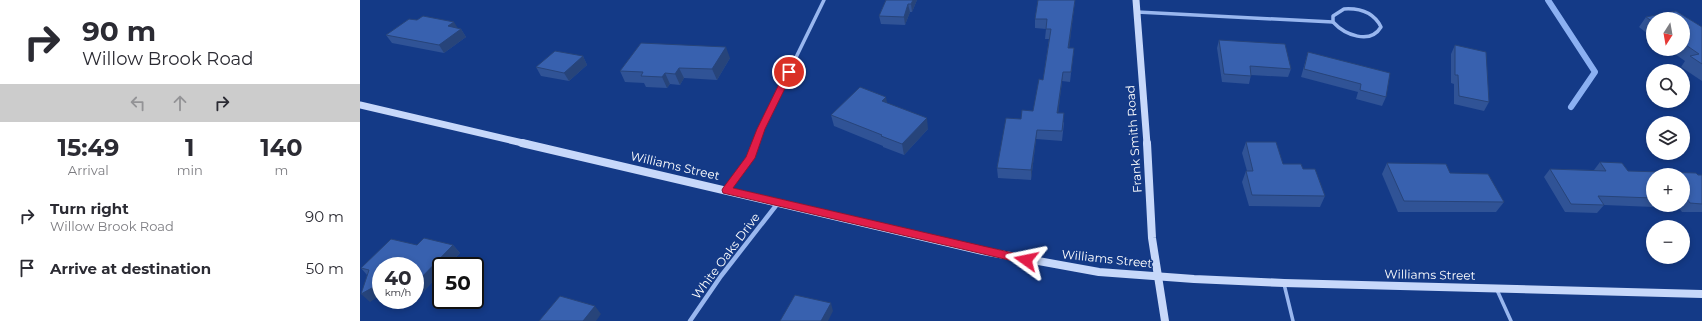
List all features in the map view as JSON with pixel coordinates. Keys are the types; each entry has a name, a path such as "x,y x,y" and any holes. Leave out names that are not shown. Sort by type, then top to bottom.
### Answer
{"main road":[{"name":"Frank Smith Road","path":"1136,0 1148,157 1152,238 1165,321"},
{"name":"Williams Street","path":"360,105 1026,260 1099,272 1284,284 1702,294"}],"street":[{"path":"727,190 750,158 761,129 824,0"},
{"path":"1136,12 1333,22 1339,29 1356,36 1374,35 1378,33 1381,27 1378,20 1370,14 1353,9 1338,11 1333,16 1333,22"},
{"name":"White Oaks Drive","path":"690,321 721,276 778,203"}],"lane":[{"path":"1284,284 1293,321"},
{"path":"1496,289 1510,321"}],"building":[{"path":"886,0 913,0 911,4 908,4 904,17 879,16"},
{"path":"1038,0 1075,0 1068,48 1074,48 1071,72 1063,72 1057,113 1064,113 1062,131 1037,130 1031,170 997,168 1006,118 1021,119 1022,110 1033,111 1039,79 1043,80 1051,29 1046,29 1047,19 1035,19"},
{"path":"423,16 454,22 448,26 461,29 439,45 386,35 409,19 417,20"},
{"path":"1690,20 1702,27 1702,64 1690,56 1699,54 1690,48"},
{"path":"1219,40 1285,44 1291,69 1250,66 1251,76 1224,74"},
{"path":"641,43 726,47 712,69 679,68 675,74 665,73 662,77 641,76 643,72 620,71"},
{"path":"1455,45 1486,52 1489,102 1459,96 1458,75 1455,75"},
{"path":"555,51 583,56 564,73 536,67"},
{"path":"1308,52 1390,73 1386,97 1360,90 1361,84 1304,69"},
{"path":"860,87 886,97 882,101 927,118 902,144 831,115"},
{"path":"1246,142 1276,142 1283,164 1301,164 1303,169 1315,169 1325,196 1252,195 1246,171 1253,171"},
{"path":"1600,162 1622,163 1628,171 1646,172 1646,198 1598,196 1604,205 1571,204 1550,169 1606,171"},
{"path":"1387,163 1446,164 1450,173 1488,174 1504,202 1404,201"},
{"path":"1690,173 1702,175 1702,204 1690,203"},
{"path":"424,238 453,245 441,257 432,257 432,267 424,275 424,257 372,257 391,239 417,245"},
{"path":"372,257 372,288 361,294 369,270 361,268"},
{"path":"795,295 831,303 821,321 780,321"},
{"path":"560,296 595,306 583,321 539,321"}],"waterway":[{"path":"1548,0 1595,72 1571,107"}],"route":[{"path":"789,72 761,129 750,158 727,190 1026,260"}]}
